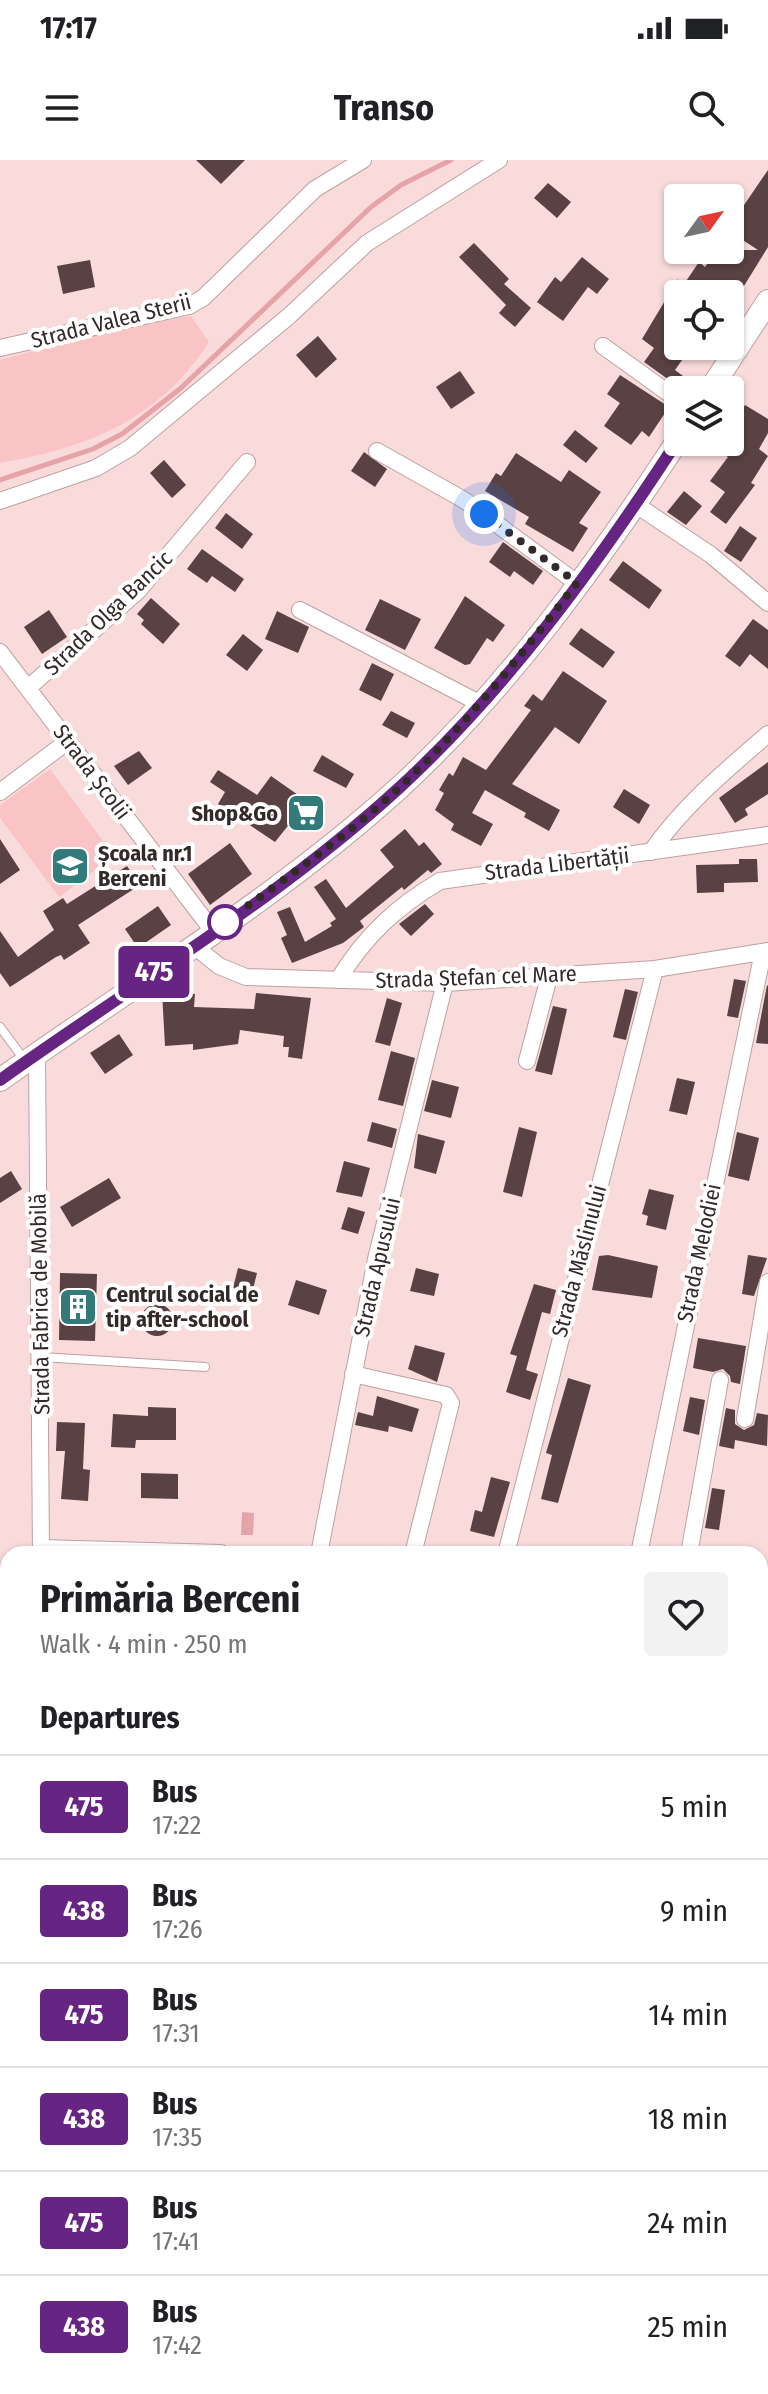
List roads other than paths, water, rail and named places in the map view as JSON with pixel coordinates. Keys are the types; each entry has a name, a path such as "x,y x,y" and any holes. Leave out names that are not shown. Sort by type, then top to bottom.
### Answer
{"main road":[{"path":"719,376 768,301"},
{"path":"0,1080 213,931 377,807 479,703 577,583 667,456"}],"street":[{"name":"Strada Valea Sterii","path":"0,348 189,306 203,298 315,189 363,160"},
{"path":"0,501 96,468 130,448 289,316 367,243 499,160"},
{"path":"603,346 664,390"},
{"path":"377,451 464,500 577,583"},
{"name":"Strada Olga Bancic","path":"28,688 138,591 247,462"},
{"path":"635,504 711,555 768,603"},
{"path":"300,610 479,703"},
{"name":"Strada Școlii","path":"0,652 213,931"},
{"name":"Strada Libertății","path":"338,980 373,932 395,911 440,881 651,852 670,824 768,734"},
{"path":"0,792 68,741"},
{"path":"651,852 768,835"},
{"name":"Strada Ștefan cel Mare","path":"193,945 219,966 246,977 445,983 655,969 765,952"},
{"name":"Strada Melodiei","path":"641,1546 765,952"},
{"name":"Strada Măslinului","path":"508,1546 655,969"},
{"path":"527,1061 549,977"},
{"name":"Strada Apusului","path":"321,1546 376,1259 445,983"},
{"name":"Strada Fabrica de Mobilă","path":"32,1058 41,1357 41,1546"},
{"path":"745,1419 768,1282"},
{"path":"353,1374 446,1395 451,1403 415,1546"},
{"path":"690,1546 720,1380"}],"lane":[{"path":"0,1027 32,1058"},
{"path":"41,1357 205,1367"}],"waterway":[{"path":"0,480 93,449 122,434 181,388 371,207 401,185 451,160"}],"place":[{"name":"Shop&Go","path":"306,813"},
{"name":"Școala nr.1 Berceni","path":"70,866"},
{"name":"Centrul social de tip after-school","path":"78,1307"}]}
